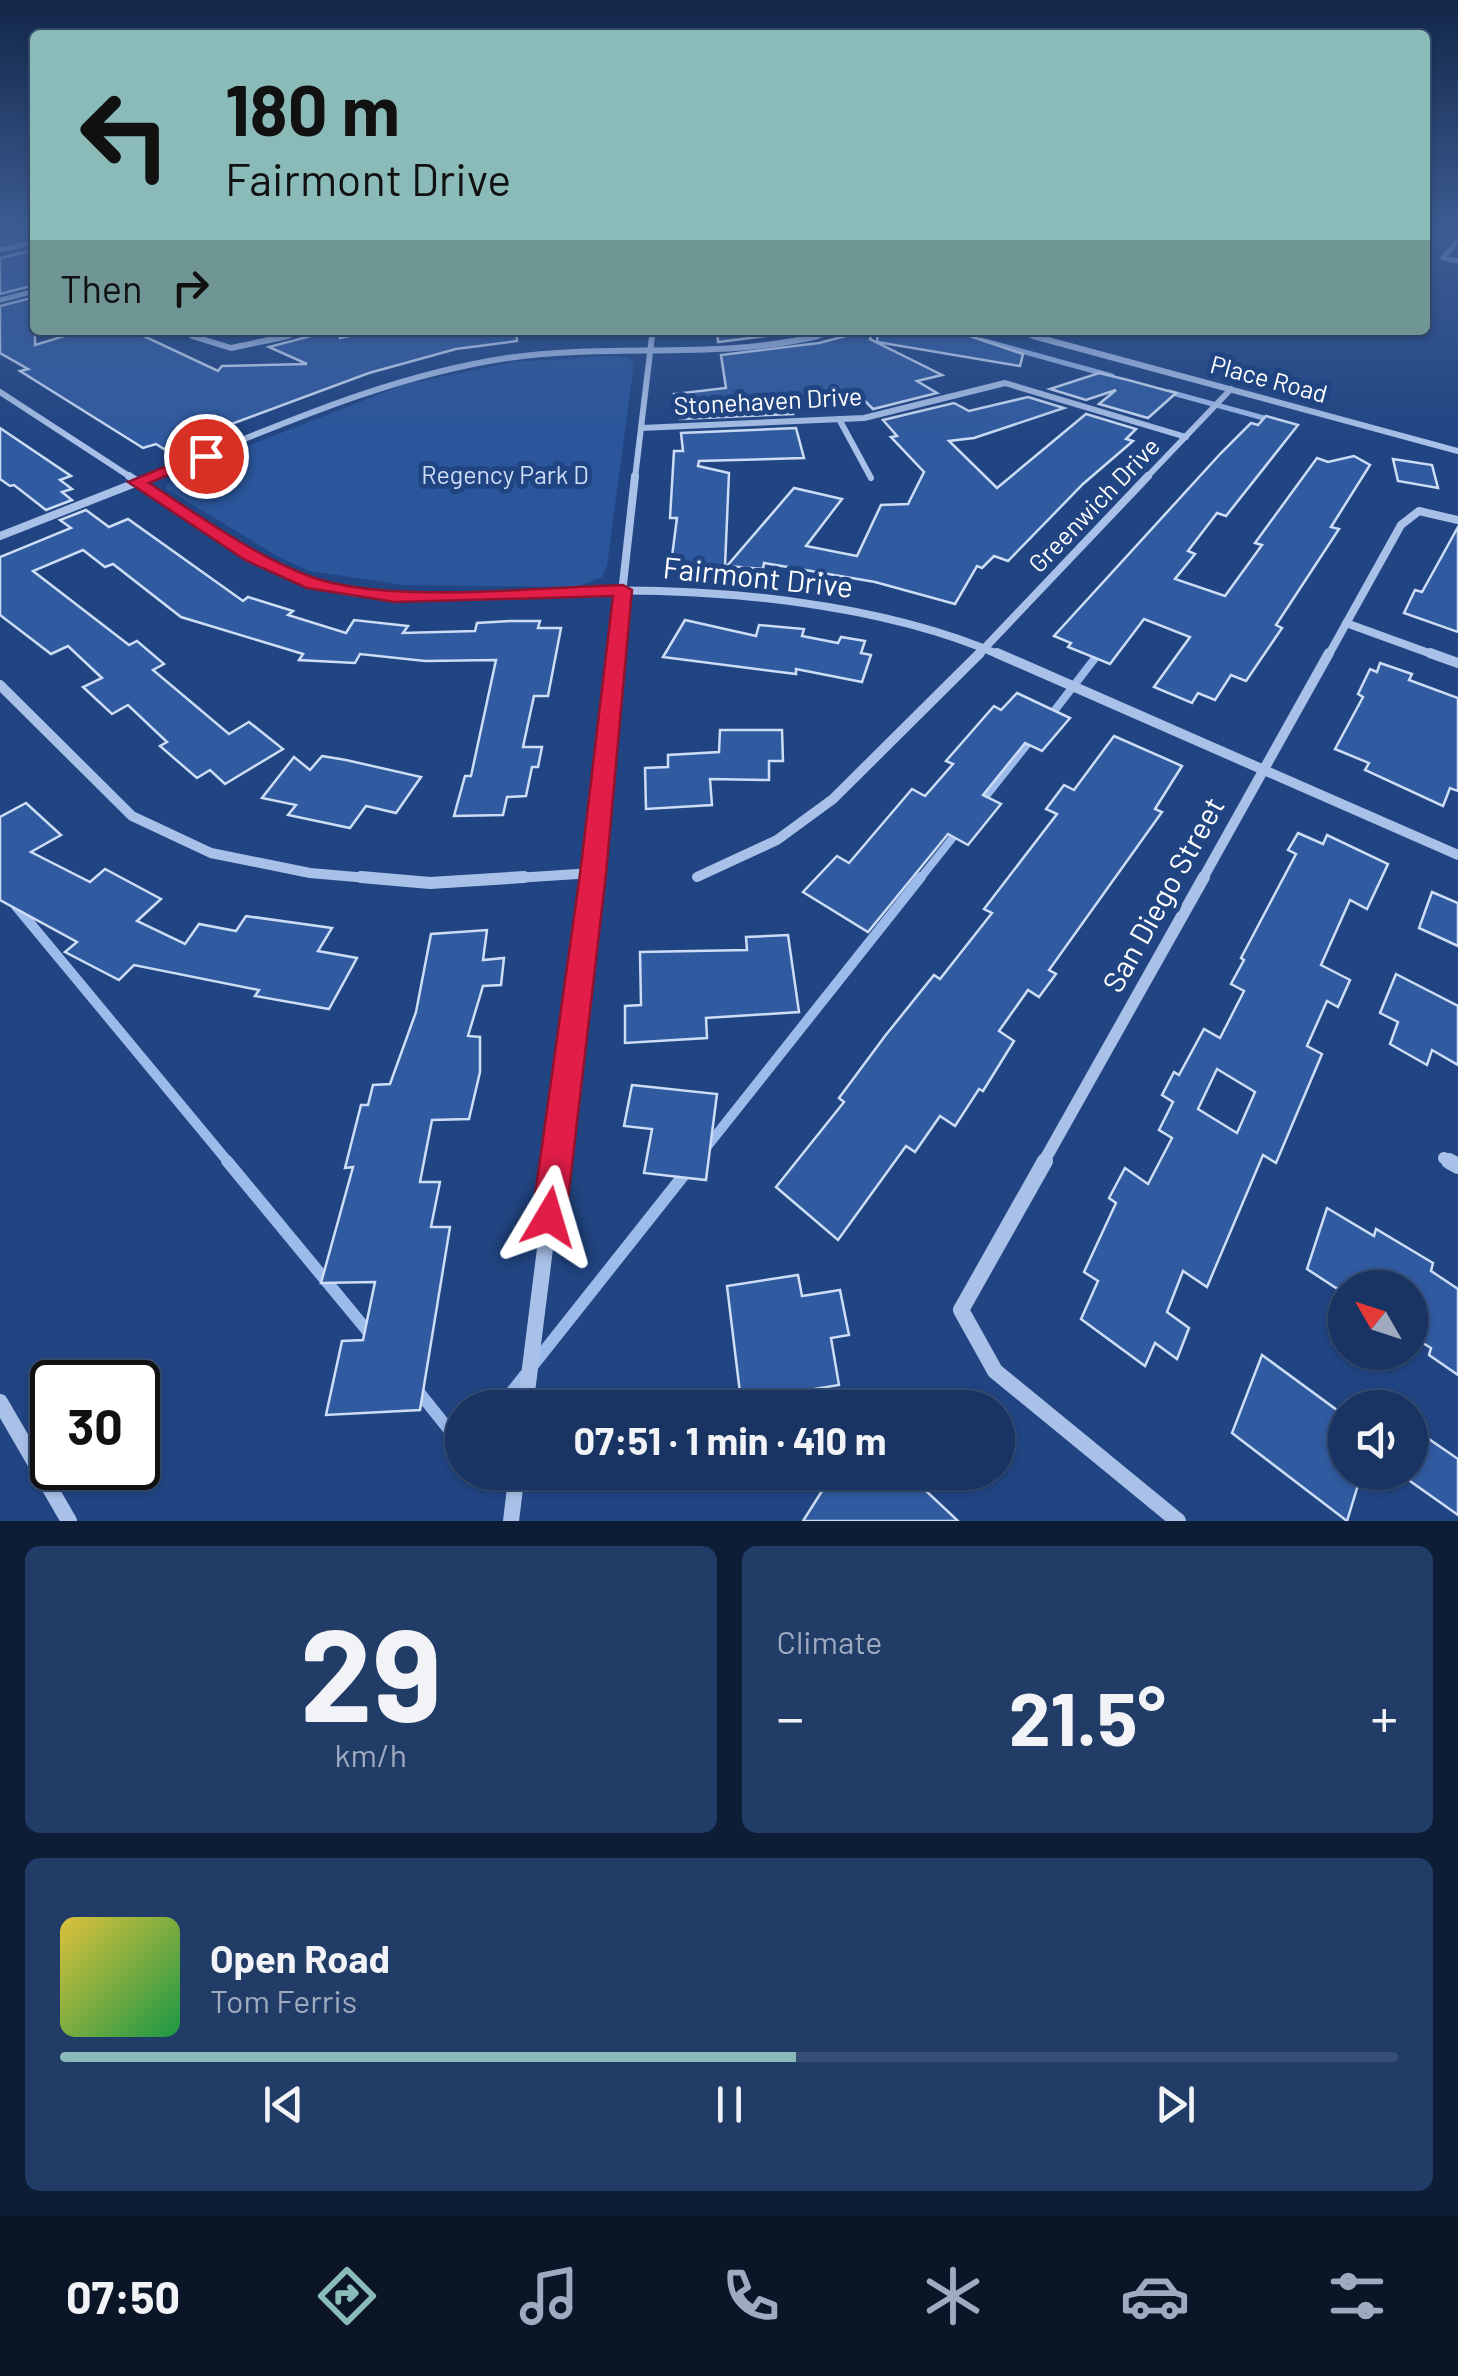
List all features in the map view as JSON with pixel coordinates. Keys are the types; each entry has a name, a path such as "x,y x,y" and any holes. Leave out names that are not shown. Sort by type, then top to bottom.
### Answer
{"street":[{"path":"190,335 225,350 247,349 293,335"},
{"path":"527,1390 593,874 652,335"},
{"path":"0,536 378,388 434,371 552,353 777,342 816,335"},
{"name":"Place Road","path":"1029,335 1458,452"},
{"name":"Stonehaven Drive","path":"641,428 864,418 1005,384 1186,437"},
{"name":"Greenwich Drive","path":"697,877 777,840 833,799 985,648 1232,389"},
{"name":"Fairmont Drive","path":"0,392 252,556 307,582 395,597 623,590 746,597 858,612 985,648 1458,855"},
{"path":"840,419 871,479"},
{"name":"San Diego Street","path":"1178,1521 995,1372 961,1310 1401,525 1419,512 1458,520"},
{"path":"1346,623 1458,663"},
{"path":"0,685 132,816 211,853 310,873 430,883 593,874"},
{"path":"1444,1158 1458,1166"},
{"path":"0,1402 69,1521"},
{"path":"510,1521 514,1490"}],"green space":[{"name":"Regency Park D","path":"628,358 634,363 607,566 602,577 577,587 404,585 309,571 165,488 174,475 403,385 514,362"}],"building":[{"path":"30,298 30,335 35,335 35,345 68,335 142,335 218,371 222,366 307,364 269,347 312,335 516,335 517,341 456,349 369,373 164,449 156,444 143,448 20,371 28,369 0,353 0,306"},
{"path":"717,335 773,335 718,342"},
{"path":"871,335 870,339 942,375 917,381 937,393 873,409 862,398 790,403 793,414 680,419 674,394 726,388 721,355"},
{"path":"878,335 967,335 1023,354 1020,366 877,342"},
{"path":"1099,373 1176,393 1148,418 1099,404 1116,390 1086,400 1050,389"},
{"path":"1028,397 1064,408 974,438 949,441 997,488 1086,414 1136,429 1126,439 1133,441 1083,484 1008,561 994,556 982,568 977,566 955,604 875,582 764,563 763,569 727,566 794,488 842,499 806,546 857,556 881,505 908,504 924,472 891,437 897,436 883,420 954,403 969,411"},
{"path":"1266,416 1298,425 1226,516 1217,513 1188,551 1195,554 1175,579 1225,596 1262,545 1255,543 1317,458 1328,462 1354,456 1370,465 1331,527 1339,529 1276,625 1282,628 1246,681 1231,675 1215,700 1198,693 1192,703 1154,687 1190,637 1144,619 1110,664 1068,647 1071,643 1054,636 1221,453 1251,423 1258,425"},
{"path":"0,428 71,476 60,480 72,489 62,492 72,500 46,510 0,479"},
{"path":"796,428 804,458 699,461 698,466 729,473 725,566 671,564 677,518 670,518 674,451 683,451 681,433"},
{"path":"1393,459 1432,465 1438,488 1398,481"},
{"path":"86,510 109,527 128,519 243,601 248,597 293,611 288,615 346,633 354,620 408,626 403,633 475,631 477,623 510,621 540,621 538,628 561,628 548,696 534,696 523,747 542,747 538,767 532,767 526,796 507,797 503,815 454,816 465,776 471,776 496,660 425,661 360,654 355,663 299,660 303,654 181,617 113,564 105,567 83,550 33,571 129,645 137,641 164,664 153,670 229,734 249,722 283,749 225,784 210,770 197,778 160,746 167,742 128,705 112,714 83,687 102,678 68,646 51,654 0,615 0,557 71,528 60,520"},
{"path":"1458,527 1458,632 1404,613 1415,590 1422,592"},
{"path":"685,620 756,636 759,625 804,629 802,636 838,643 841,637 865,641 861,653 871,655 862,682 796,669 796,674 663,657"},
{"path":"1380,663 1412,674 1409,680 1458,698 1458,791 1450,788 1443,806 1365,770 1369,763 1335,749 1363,697 1358,694 1370,669 1377,672"},
{"path":"1017,693 1070,718 1042,751 1025,743 983,795 1001,804 968,845 948,834 868,932 803,892 837,856 849,863 912,789 925,796 953,764 946,761 994,706 1001,710"},
{"path":"720,730 782,730 783,761 769,761 769,780 710,779 712,805 646,809 645,768 668,767 668,755 719,752"},
{"path":"1114,736 1182,766 1155,809 1162,812 1049,970 1056,974 1039,997 1028,990 999,1031 1014,1041 983,1091 979,1089 955,1126 940,1116 915,1152 906,1146 838,1240 776,1187 844,1102 839,1098 885,1036 934,975 940,979 992,913 984,909 1057,814 1046,809 1064,785 1074,790"},
{"path":"322,756 421,777 396,813 366,806 350,828 288,815 296,805 262,798 294,757 310,770"},
{"path":"26,803 61,835 31,852 90,882 105,869 161,899 137,921 185,944 199,924 236,931 246,916 332,928 318,951 357,958 329,1009 255,996 259,990 134,965 119,980 65,952 77,942 0,900 0,817"},
{"path":"1298,833 1323,844 1327,835 1388,864 1367,909 1350,900 1321,965 1350,980 1338,1007 1327,1001 1307,1046 1322,1054 1276,1163 1263,1155 1207,1287 1183,1271 1167,1312 1189,1328 1177,1359 1155,1343 1145,1366 1081,1319 1098,1281 1084,1272 1116,1203 1109,1198 1125,1168 1148,1184 1172,1138 1159,1130 1173,1102 1162,1095 1174,1072 1179,1075 1204,1029 1220,1038 1244,991 1231,984 1296,854 1288,850","holes":["1217,1069 1255,1092 1237,1133 1198,1109"]},
{"path":"1432,892 1458,903 1458,946 1419,928"},
{"path":"487,930 483,960 504,958 501,985 483,986 468,1036 480,1037 480,1072 469,1119 432,1120 420,1182 440,1182 431,1227 450,1227 420,1410 326,1415 342,1341 363,1340 375,1282 321,1283 353,1167 345,1168 361,1105 368,1105 373,1085 390,1084 416,1012 431,934"},
{"path":"788,935 799,1012 706,1018 707,1038 625,1043 625,1006 641,1005 640,952 747,950 746,937"},
{"path":"1396,974 1458,1006 1458,1065 1432,1050 1427,1065 1390,1044 1398,1022 1380,1013"},
{"path":"632,1085 717,1094 706,1180 644,1173 652,1129 624,1126"},
{"path":"1327,1208 1374,1236 1376,1229 1433,1263 1431,1271 1458,1289 1458,1375 1429,1355 1428,1270 1328,1270 1328,1283 1307,1269"},
{"path":"798,1275 802,1296 840,1290 849,1335 831,1338 839,1385 808,1390 740,1390 727,1286"},
{"path":"1262,1355 1328,1404 1328,1490 1356,1490 1347,1521 1232,1433"},
{"path":"1428,1438 1458,1459 1458,1515 1423,1490 1428,1490"},
{"path":"823,1490 925,1490 958,1521 803,1521"}],"waterway":[{"path":"981,340 1112,376"},
{"path":"1169,392 1271,420"},
{"path":"1097,656 1101,651"},
{"path":"1048,719 1099,653"},
{"path":"982,801 1033,737"},
{"path":"919,880 958,831"},
{"path":"705,1149 921,877"},
{"path":"16,906 229,1163"},
{"path":"227,1161 370,1334"},
{"path":"534,1364 687,1171"},
{"path":"513,1390 525,1375"},
{"path":"418,1391 445,1425"}],"route":[{"path":"206,456 136,482 252,556 307,582 395,597 623,590 593,874 549,1217"}]}
